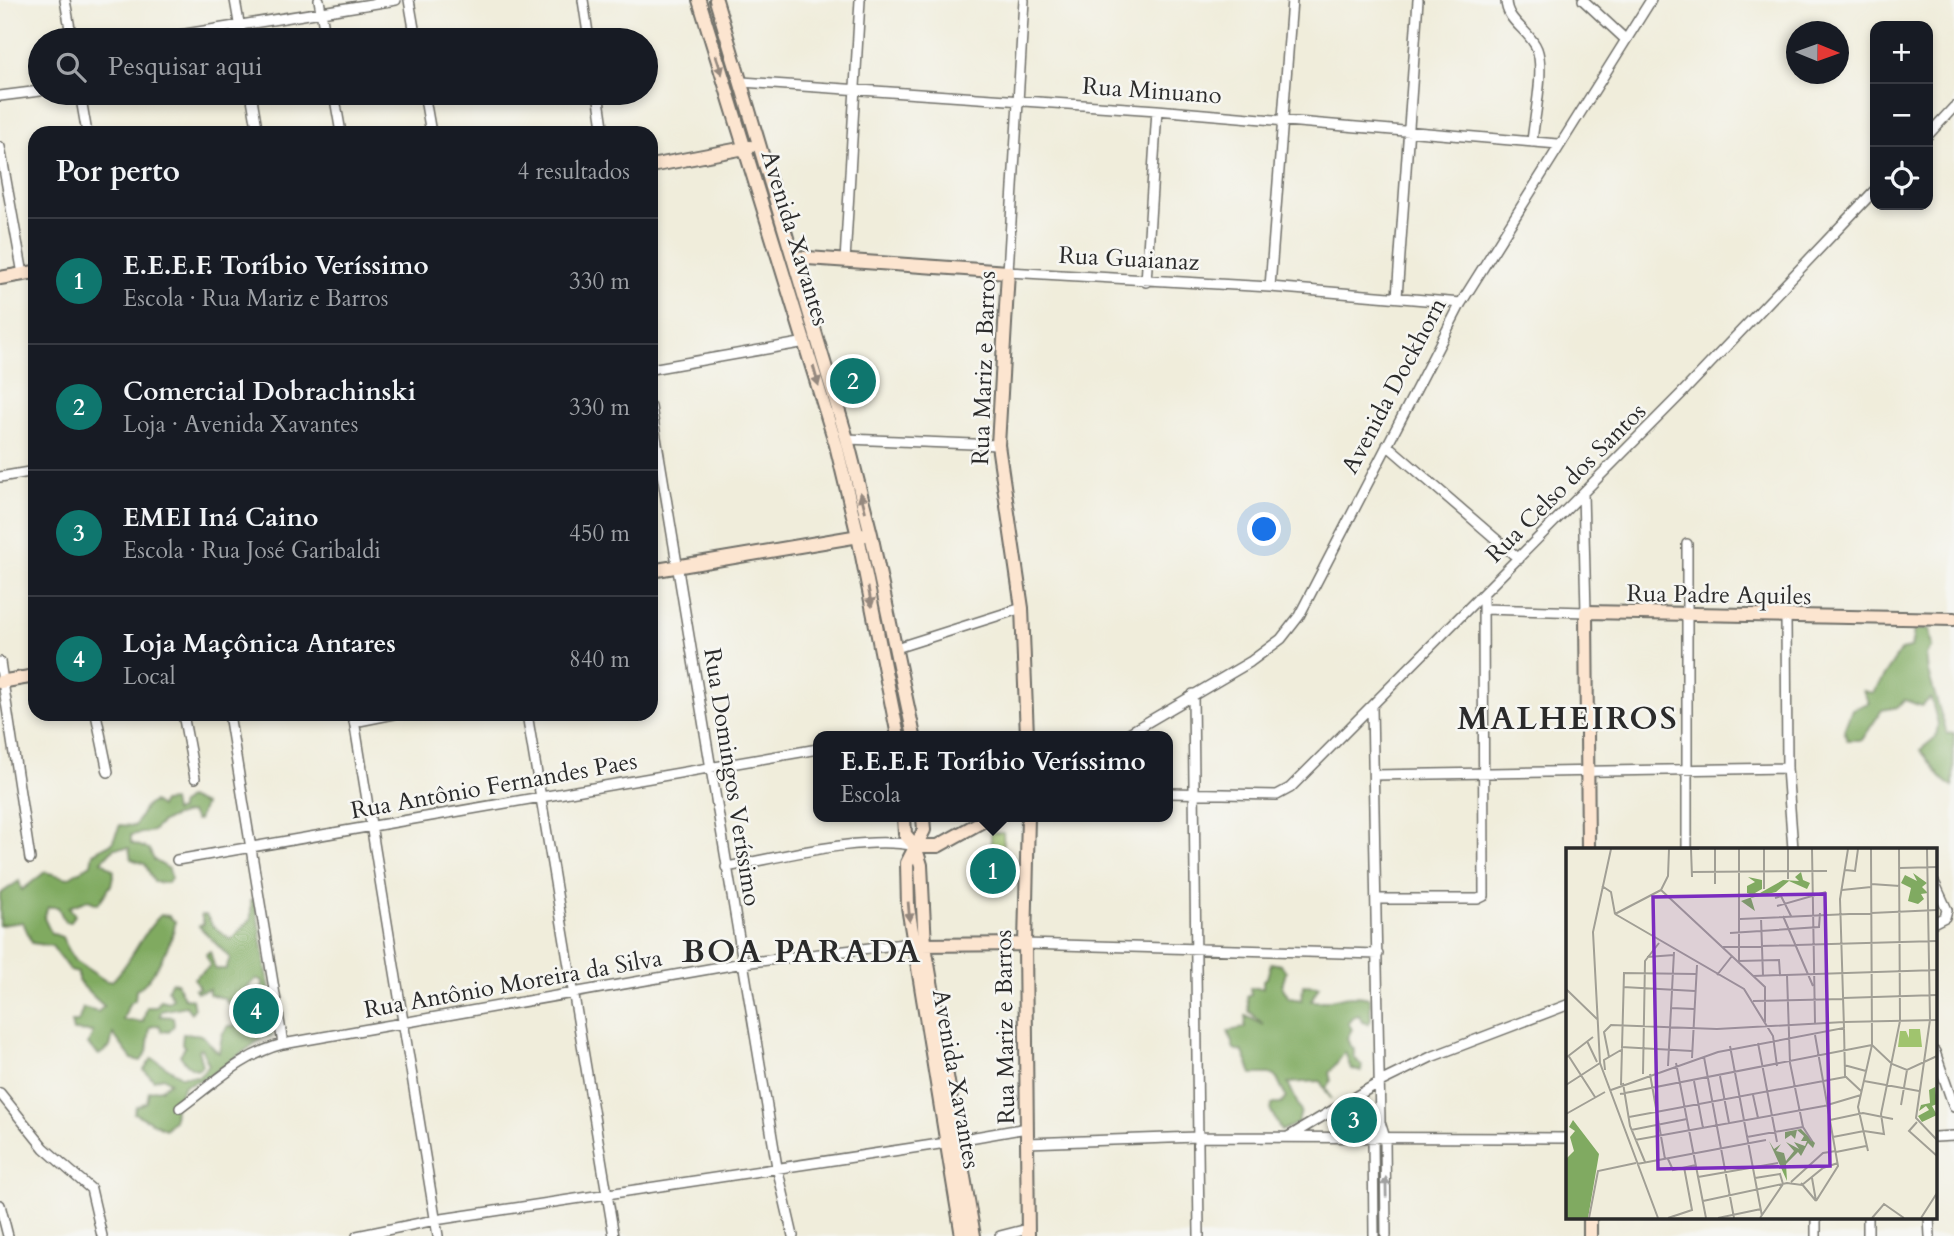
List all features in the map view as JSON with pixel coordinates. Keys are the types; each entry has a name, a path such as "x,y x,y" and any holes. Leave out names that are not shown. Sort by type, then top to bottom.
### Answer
{"main road":[{"name":"Avenida Xavantes","path":"699,0 865,535 896,648 913,731"},
{"name":"Avenida Xavantes","path":"716,0 848,439 895,731"},
{"path":"658,165 760,145"},
{"name":"Rua Guaianaz","path":"793,257 1008,272"},
{"name":"Rua Mariz e Barros","path":"1008,272 998,445 1022,608 1027,731"},
{"path":"0,278 28,273"},
{"path":"658,570 865,535"},
{"path":"1587,612 1588,848"},
{"name":"Rua Padre Aquiles","path":"1587,612 1954,620"},
{"path":"1,682 28,677"},
{"name":"Avenida Xavantes","path":"904,822 905,834 915,846 921,865 925,946 952,1141 962,1236"},
{"path":"923,822 924,831 937,840 948,841"},
{"path":"915,846 938,846 981,822"},
{"name":"Rua Mariz e Barros","path":"1028,822 1025,944 1028,1233"},
{"name":"Avenida Xavantes","path":"924,831 907,863 912,943 974,1236"},
{"path":"912,943 925,946 1025,944"},
{"path":"1590,1218 1590,1236"}],"street":[{"path":"65,0 70,28"},
{"path":"236,0 240,28"},
{"path":"319,0 324,28"},
{"path":"222,28 396,0"},
{"path":"409,0 413,28"},
{"path":"583,0 587,28"},
{"path":"845,261 860,0"},
{"name":"Rua Mariz e Barros","path":"1008,272 1024,0"},
{"path":"1270,286 1292,0"},
{"path":"1397,297 1418,0"},
{"path":"1506,0 1508,14 1531,37 1538,52 1532,142"},
{"path":"1583,0 1625,39"},
{"name":"Avenida Dockhorn","path":"1132,731 1250,662 1280,639 1299,616 1461,303 1651,0"},
{"name":"Rua Minuano","path":"742,82 1157,110 1559,144"},
{"path":"0,96 28,92"},
{"path":"82,105 86,126"},
{"path":"253,105 257,126"},
{"path":"336,105 340,126"},
{"path":"426,105 430,126"},
{"path":"600,105 603,126"},
{"path":"1933,130 1954,107"},
{"path":"1146,282 1157,110"},
{"path":"0,147 5,186 28,269"},
{"name":"Rua Celso dos Santos","path":"1194,794 1277,795 1290,788 1519,559 1870,195"},
{"name":"Rua Guaianaz","path":"1008,272 1146,282 1270,286 1461,303"},
{"path":"658,368 806,342"},
{"path":"848,439 998,445"},
{"path":"1387,445 1519,559"},
{"path":"0,477 28,472"},
{"name":"Rua Domingos Veríssimo","path":"658,475 677,566 777,1167 793,1236"},
{"path":"1583,493 1587,612"},
{"path":"1687,544 1687,848"},
{"path":"1376,899 1478,899 1484,896 1483,594"},
{"path":"896,648 1022,608"},
{"name":"Rua Padre Aquiles","path":"1484,610 1587,612"},
{"path":"1786,617 1787,768 1793,848"},
{"path":"0,662 30,859"},
{"path":"1193,694 1199,1236"},
{"path":"1372,706 1380,1122 1385,1138 1386,1236"},
{"path":"97,721 108,772"},
{"path":"184,721 195,778"},
{"path":"230,721 282,1044"},
{"path":"354,721 438,1236"},
{"path":"528,721 614,1236"},
{"name":"Rua Antônio Fernandes Paes","path":"177,860 813,750"},
{"path":"1374,775 1787,768"},
{"path":"1173,793 1194,794"},
{"path":"726,867 848,846 901,843 915,846"},
{"path":"1937,888 1947,911 1945,917 1937,921"},
{"name":"Rua Antônio Moreira da Silva","path":"180,1108 246,1059 263,1049 282,1044 743,963 912,943"},
{"path":"1025,944 1378,954"},
{"path":"1286,1138 1380,1082 1485,1035 1566,1005"},
{"path":"1937,1058 1954,1107"},
{"path":"0,1093 44,1148 91,1189 102,1236"},
{"path":"1374,1236 1373,1138 1380,1122"},
{"path":"357,1236 435,1220 1027,1128"},
{"path":"1027,1143 1198,1137 1566,1138"},
{"path":"0,1205 8,1236"},
{"path":"1816,1218 1816,1236"},
{"path":"1867,1236 1868,1218"},
{"path":"1930,1218 1930,1236"},
{"path":"1000,1236 1028,1233"}],"green space":[{"path":"1929,629 1932,647 1926,655 1928,672 1947,734 1954,733 1953,787 1942,779 1920,750 1936,737 1938,724 1931,698 1921,706 1905,700 1898,707 1882,710 1862,740 1847,740 1844,730 1852,709 1869,703 1863,691 1873,693 1901,650 1911,648 1914,630"},
{"path":"188,798 204,805 198,820 195,820 191,813 180,815 165,821 153,831 131,835 131,843 149,849 154,860 169,869 171,878 168,883 154,882 145,864 131,859 129,848 114,848 102,861 114,871 111,885 98,904 88,900 69,907 75,915 71,922 65,922 58,907 48,907 44,918 51,933 62,937 74,960 106,981 112,981 119,973 161,915 169,916 175,922 171,939 161,960 148,979 136,990 135,1000 129,1004 123,1020 143,1022 147,1007 156,1007 161,1000 168,1002 173,999 168,989 171,982 177,983 184,998 192,999 194,1009 191,1013 186,1006 161,1011 160,1016 173,1017 174,1025 169,1032 162,1031 159,1025 150,1027 147,1052 141,1061 132,1059 113,1034 110,1047 99,1055 88,1045 93,1032 73,1031 71,1022 78,1022 83,1008 98,1012 104,1006 78,981 78,973 70,971 52,946 32,943 23,922 0,925 0,894 19,881 22,890 45,872 68,878 91,864 93,853 112,843 120,825 135,826 145,807 153,802 160,807 162,802 172,801 174,812 180,810 180,805"},
{"path":"991,833 1003,833 1004,858 991,858"},
{"path":"251,900 255,900 276,1027 271,1036 264,1037 207,1078 184,1085 175,1107 174,1120 165,1129 134,1113 136,1107 147,1102 149,1091 161,1089 170,1082 163,1077 154,1080 144,1070 152,1058 181,1076 199,1076 209,1065 201,1048 198,1050 202,1065 199,1069 184,1060 180,1055 185,1047 182,1044 183,1034 202,1036 219,1053 222,1035 228,1026 249,1025 253,1017 259,1015 267,1020 261,1010 267,1006 262,996 263,981 256,979 237,999 227,1003 224,998 209,994 209,989 197,992 195,989 199,988 194,978 210,966 206,954 210,951 215,969 226,969 230,958 199,926 204,924 201,915 206,915 213,926 231,940 251,919"},
{"path":"1271,963 1281,965 1286,972 1282,986 1289,998 1302,1000 1303,985 1319,986 1311,1001 1352,996 1370,998 1371,1020 1368,1024 1362,1022 1359,1015 1352,1017 1348,1023 1352,1029 1347,1038 1350,1046 1354,1048 1354,1057 1362,1066 1361,1072 1351,1069 1345,1052 1329,1073 1331,1081 1326,1088 1331,1099 1320,1081 1288,1083 1301,1111 1298,1123 1281,1131 1270,1109 1272,1104 1281,1104 1286,1097 1277,1078 1270,1074 1252,1074 1243,1052 1234,1049 1228,1031 1245,1028 1246,1016 1264,1025 1249,1011 1247,997 1251,995 1250,988 1263,988 1263,980 1267,978"}],"place":[{"name":"Comercial Dobrachinski","path":"853,381"},
{"name":"E.E.E.F. Toríbio Veríssimo","path":"993,871"},
{"name":"Loja Maçônica Antares","path":"256,1011"},
{"name":"EMEI Iná Caino","path":"1354,1120"}],"district":[{"name":"MALHEIROS","path":"1568,719"},
{"name":"BOA PARADA","path":"802,952"}]}
